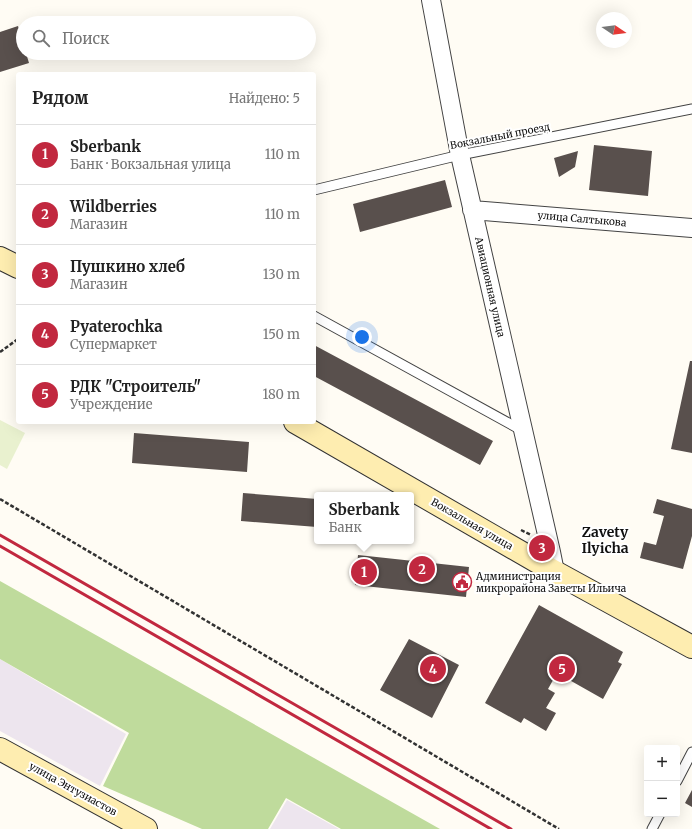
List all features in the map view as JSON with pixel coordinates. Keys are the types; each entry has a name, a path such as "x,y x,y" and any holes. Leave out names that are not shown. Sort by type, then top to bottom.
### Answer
{"street":[{"name":"Авиационная улица","path":"431,0 460,155 552,552 554,572"},
{"name":"улица Салтыкова","path":"472,210 692,228"},
{"path":"0,258 16,266"},
{"name":"Вокзальная улица","path":"298,424 554,572 692,647"},
{"name":"улица Энтузиастов","path":"0,749 146,829"}],"lane":[{"name":"Вокзальный проезд","path":"316,190 460,155 692,109"},
{"path":"316,317 524,431"},
{"path":"680,775 692,752"},
{"path":"652,829 658,817"}],"path":[{"path":"0,352 16,340"},
{"path":"0,498 559,829"}],"shaded area":[{"path":"0,659 126,734 100,786 0,731"},
{"path":"287,800 339,829 270,829"}],"green space":[{"path":"0,420 25,433 7,469 0,465"},
{"path":"0,581 440,829 341,829 286,798 268,829 202,829 103,786 129,733 0,659"}],"building":[{"path":"16,27 16,60 28,60 29,63 0,72 0,32"},
{"path":"594,145 652,151 648,196 589,190"},
{"path":"578,151 575,167 559,177 554,158"},
{"path":"445,180 452,207 360,232 353,204"},
{"path":"316,346 493,441 480,465 316,377"},
{"path":"690,361 692,361 692,453 671,449"},
{"path":"134,433 249,442 247,472 132,463"},
{"path":"243,493 314,499 314,527 241,521"},
{"path":"657,499 692,509 692,536 683,569 640,558 644,542 656,545 664,516 653,513"},
{"path":"358,555 469,567 466,597 355,585"},
{"path":"539,605 623,652 618,662 622,664 603,699 557,673 548,689 555,693 546,708 556,713 546,731 524,718 521,723 485,703"},
{"path":"409,639 459,665 432,718 380,690"},
{"path":"692,790 692,807 685,803"}],"railway":[{"path":"0,535 511,829"},
{"path":"0,546 491,829"}],"place":[{"name":"Пушкино хлеб","path":"542,548"},
{"name":"Wildberries","path":"422,569"},
{"name":"Sberbank","path":"364,572"},
{"name":"Администрация микрорайона Заветы Ильича","path":"462,582"},
{"name":"Pyaterochka","path":"433,669"},
{"name":"РДК \"Строитель\"","path":"562,669"}],"district":[{"name":"Zavety Ilyicha","path":"605,540"}]}
